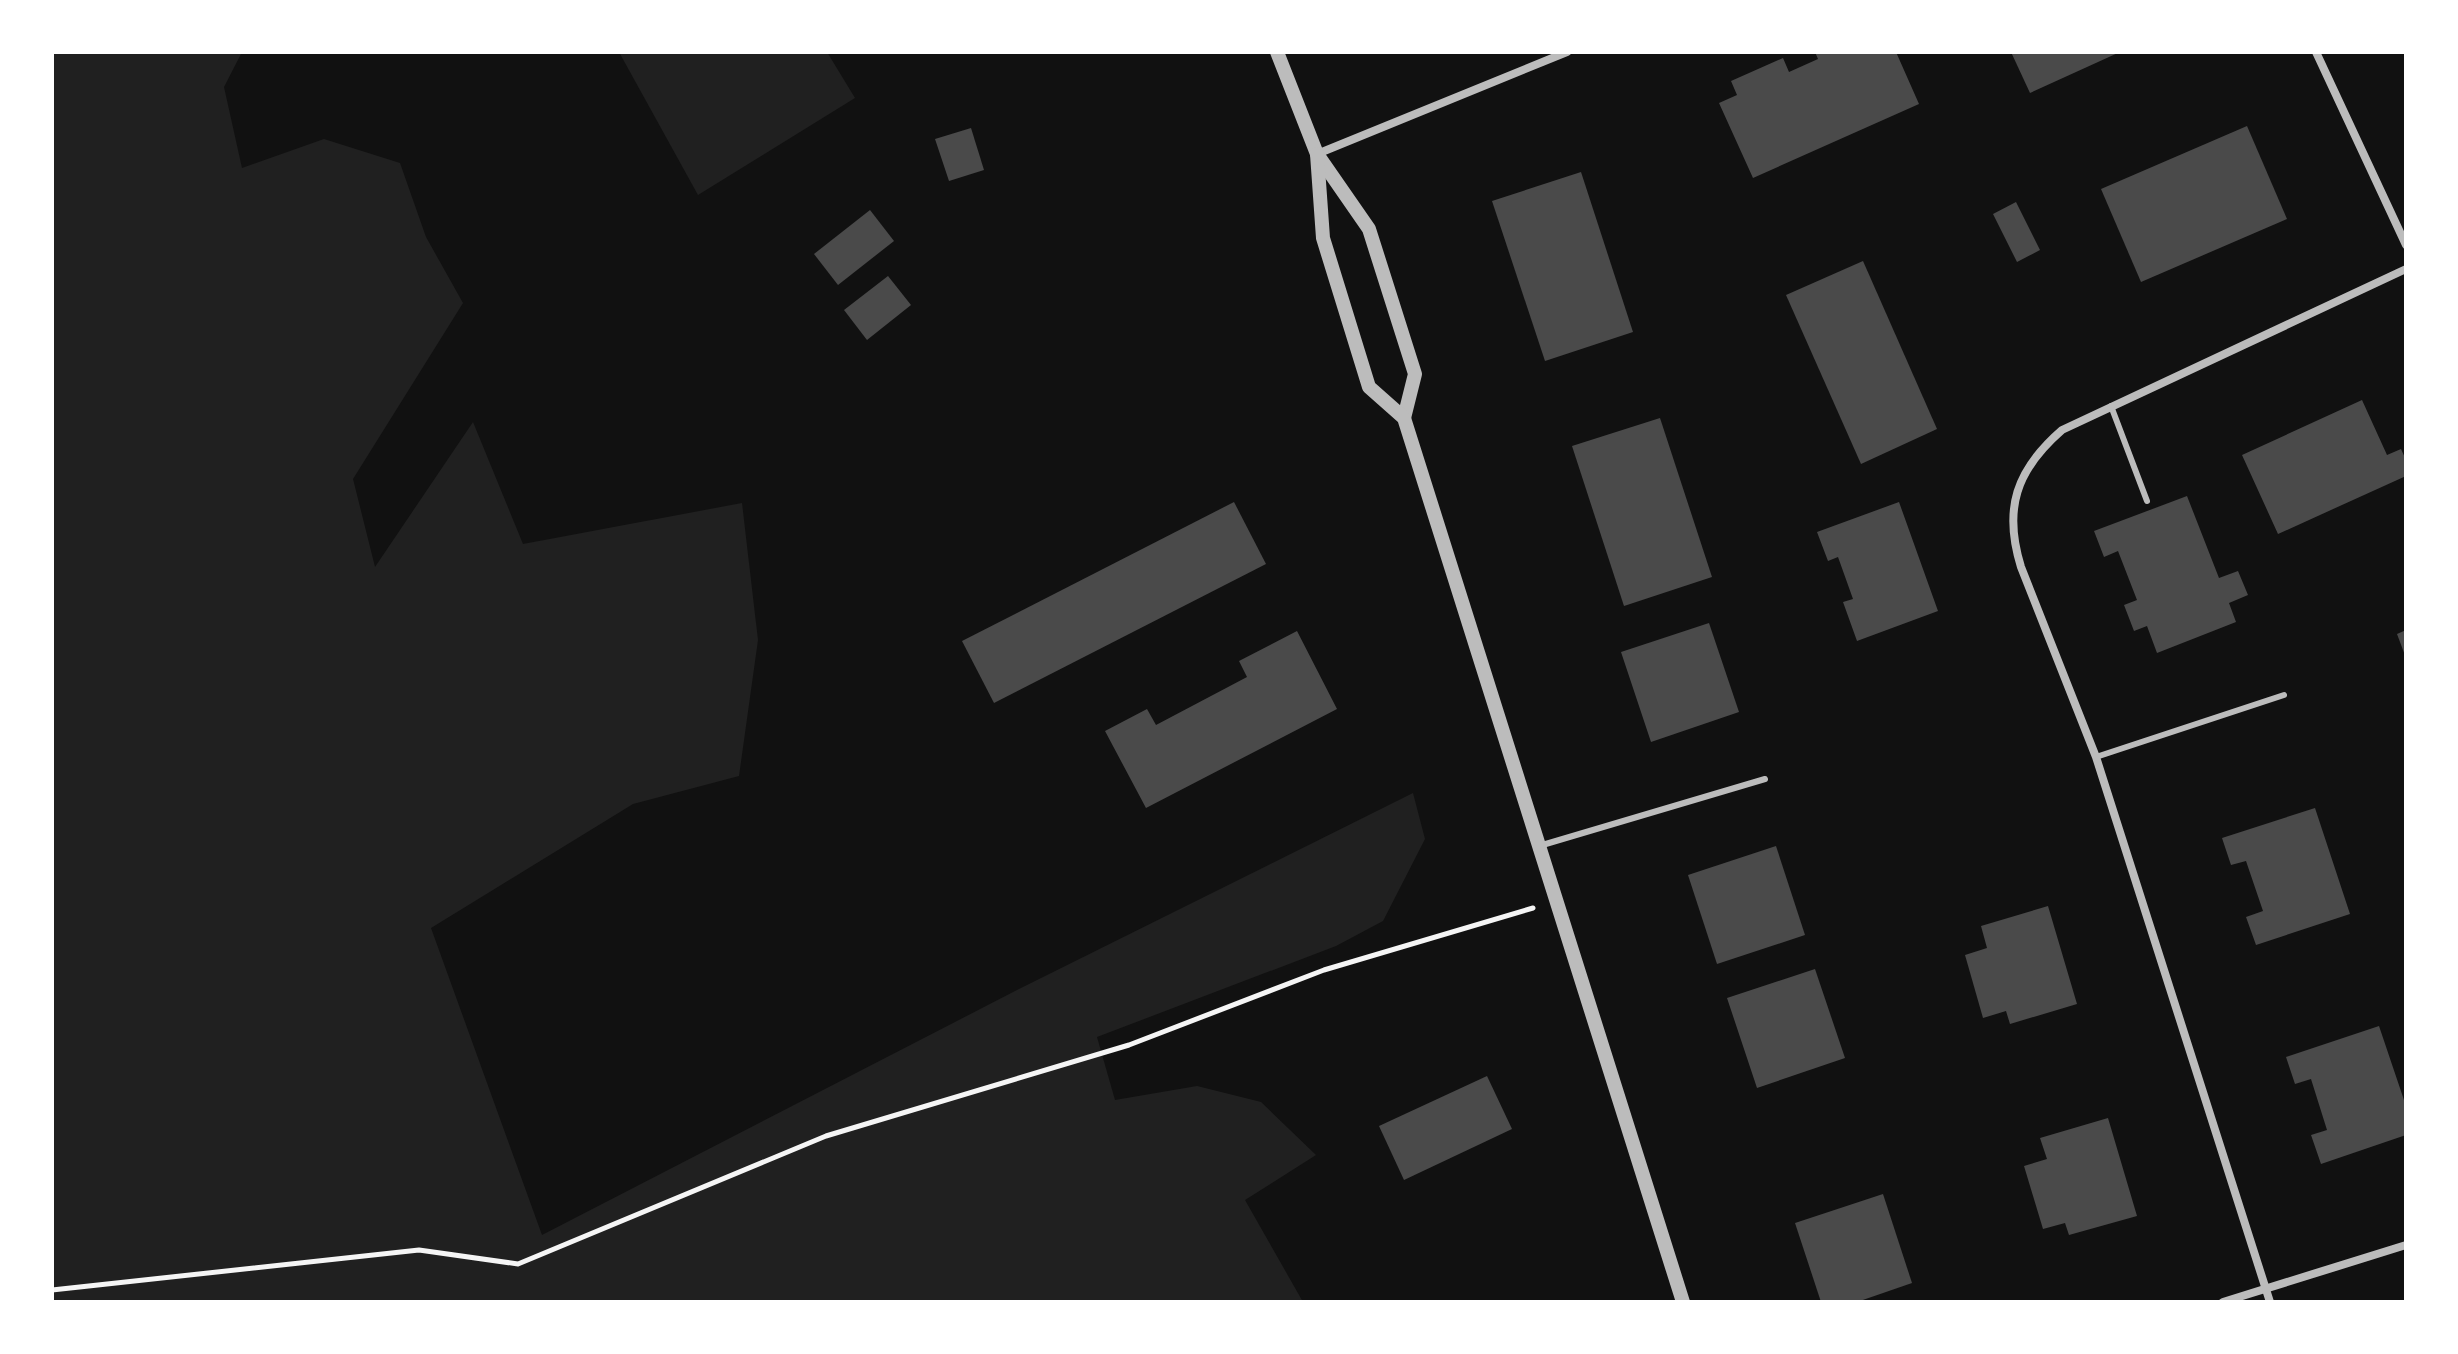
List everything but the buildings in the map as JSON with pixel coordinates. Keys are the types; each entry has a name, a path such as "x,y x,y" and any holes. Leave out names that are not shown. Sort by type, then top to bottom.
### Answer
{"street":[{"path":"1277,52 1317,154 1369,229 1415,374 1404,418"},
{"path":"1317,154 1567,52"},
{"path":"2316,52 2406,245"},
{"path":"1317,154 1323,238 1369,387 1404,418 1683,1302"},
{"path":"2270,1302 2096,757 2021,567 2013,542 2012,517 2016,491 2027,468 2042,447 2062,430 2406,269"},
{"path":"2223,1302 2406,1245"}],"lane":[{"path":"2111,406 2147,501"},
{"path":"2096,757 2284,695"},
{"path":"1539,846 1765,779"}],"path":[{"path":"52,1290 419,1250 518,1264 826,1136 1129,1045 1324,970 1557,901"}],"shaded area":[{"path":"52,52 242,52 224,87 242,168 324,139 400,163 426,237 463,303 353,479 375,567 473,422 523,544 742,503 758,640 739,776 633,804 431,928 542,1235 1019,989 1413,793 1425,839 1383,921 1336,946 1097,1037 1115,1100 1197,1086 1261,1102 1316,1155 1245,1200 1303,1302 52,1302"},
{"path":"619,52 827,52 855,98 698,195"}]}
